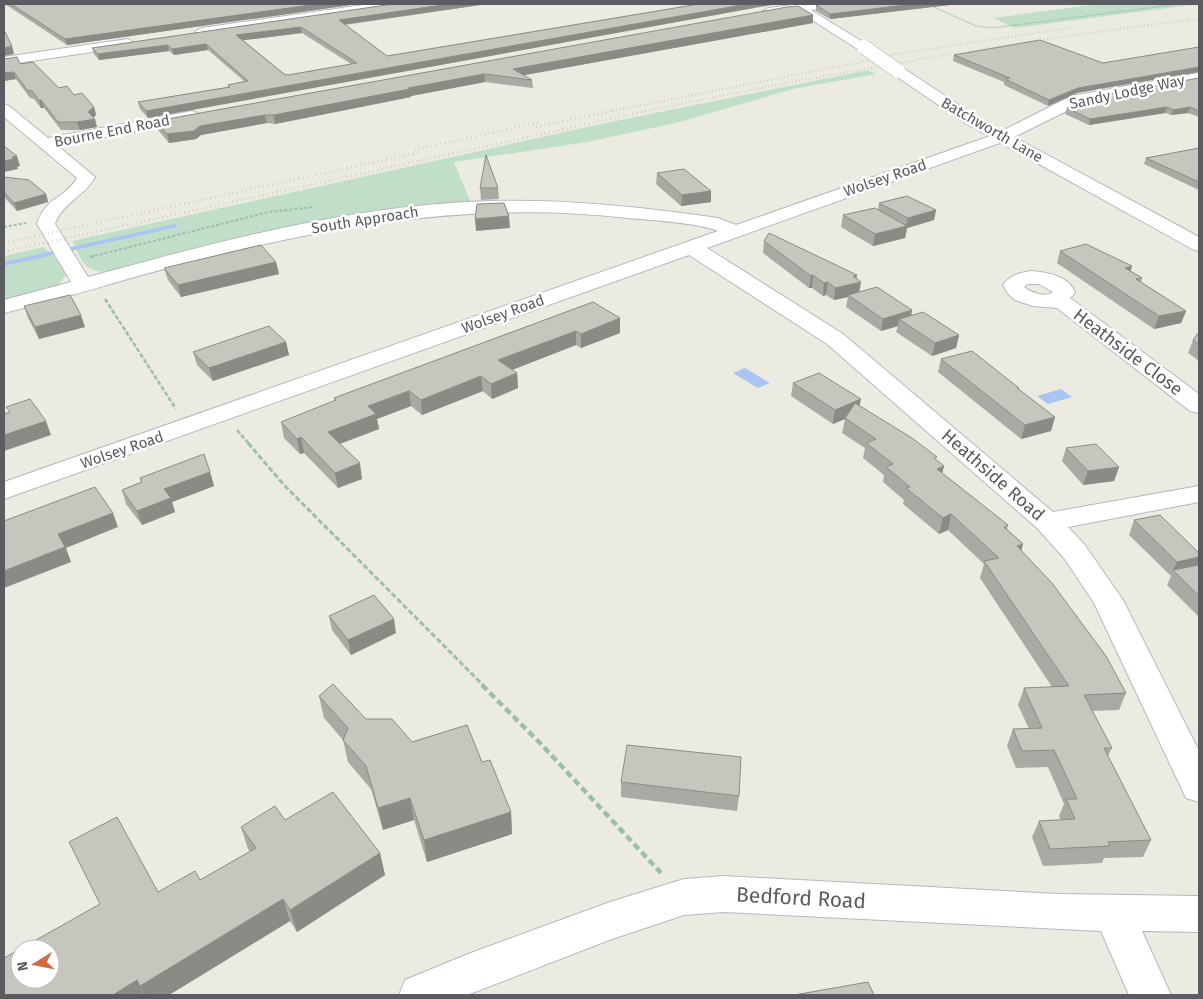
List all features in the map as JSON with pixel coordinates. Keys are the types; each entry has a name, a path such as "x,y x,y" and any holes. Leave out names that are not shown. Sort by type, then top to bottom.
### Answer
{"street":[{"path":"189,34 393,4"},
{"path":"757,14 795,5 825,4"},
{"name":"Batchworth Lane","path":"795,5 864,47 971,120 1198,243"},
{"path":"4,61 140,41"},
{"name":"Sandy Lodge Way","path":"1002,137 1068,103 1082,98 1199,78"},
{"path":"4,109 86,177 81,185 52,209 46,224 83,285"},
{"name":"Bourne End Road","path":"46,144 204,114"},
{"name":"Wolsey Road","path":"4,492 690,248 733,231 1002,137"},
{"name":"South Approach","path":"4,307 221,248 308,228 374,216 459,208 527,206 616,211 718,224 733,231"},
{"name":"Heathside Road","path":"690,248 835,339 959,444 1047,522 1074,551 1108,600 1199,787"},
{"name":"Heathside Close","path":"1056,300 1078,313 1199,406"},
{"path":"1047,522 1199,494"},
{"name":"Bedford Road","path":"420,995 468,974 548,944 684,897 724,894 1113,914 1199,914"},
{"path":"1113,914 1150,995"}],"path":[{"path":"927,4 976,26 992,28 1180,4"},
{"path":"83,285 98,288 187,427"},
{"path":"223,414 285,486 541,744 684,897"}],"green space":[{"path":"1098,4 1199,4 1015,28 993,18"},
{"path":"868,70 876,74 793,89 676,123 587,142 454,162 470,201 403,207 285,228 213,244 107,272 93,270 84,264 72,241 601,124"},
{"path":"44,247 68,272 56,288 4,302 4,256"}],"water":[{"path":"745,368 770,383 758,388 733,373"},
{"path":"1061,389 1072,397 1048,404 1037,396"}],"building":[{"path":"11,4 318,4 65,39"},
{"path":"393,4 449,4 339,20 387,56 699,4 747,4 146,111 138,102 230,87 228,85 248,81 206,44 172,49 168,45 98,54 92,48","holes":["301,27 357,63 288,75 284,74 236,35"]},
{"path":"914,4 830,14 816,5"},
{"path":"798,6 813,15 513,69 532,80 484,74 274,115 200,126 194,131 167,134 156,121 787,7"},
{"path":"4,30 12,46 4,48"},
{"path":"1040,40 1103,63 1199,47 1199,67 1078,88 1049,100 1005,79 1010,78 954,55"},
{"path":"17,57 20,64 33,62 59,88 67,86 74,95 82,93 94,107 88,112 95,119 77,122 58,122 41,100 32,91 27,90 14,72 4,73 4,59"},
{"path":"1199,78 1199,111 1190,107 1173,110 1167,107 1090,119 1067,108 1087,98"},
{"path":"4,146 17,156 12,157 14,159 4,161"},
{"path":"1199,148 1199,182 1146,158"},
{"path":"486,155 498,188 480,188"},
{"path":"684,169 711,191 682,195 657,173"},
{"path":"4,177 29,180 46,194 14,203 4,192"},
{"path":"907,196 936,210 908,218 879,203"},
{"path":"504,203 509,216 475,219 477,204"},
{"path":"875,208 907,226 875,234 843,215"},
{"path":"769,233 857,275 853,276 861,282 835,288 828,282 824,283 813,275 811,276 764,241"},
{"path":"1086,244 1132,266 1125,268 1142,278 1136,279 1186,311 1159,316 1060,251"},
{"path":"261,245 276,262 178,285 164,268"},
{"path":"877,287 912,310 883,319 848,295"},
{"path":"70,295 81,315 35,327 24,306"},
{"path":"593,302 620,318 581,334 576,331 498,360 517,373 491,384 481,376 421,400 409,391 368,406 376,414 328,432 360,463 335,473 301,437 297,439 281,422 336,400 334,398"},
{"path":"923,312 959,335 935,343 899,319"},
{"path":"269,326 286,342 209,368 193,352"},
{"path":"1199,332 1199,344 1193,340"},
{"path":"972,351 1055,417 1025,425 941,359"},
{"path":"819,373 861,399 835,410 793,383"},
{"path":"30,399 46,421 4,435 4,414 10,412 6,407"},
{"path":"855,403 912,438 937,457 934,458 944,466 937,469 1008,525 1004,527 1023,544 1017,546 1052,583 1106,656 1126,693 1084,695 1112,748 1104,748 1151,840 1108,842 1110,846 1050,849 1039,821 1075,819 1066,799 1077,799 1054,750 1022,751 1013,729 1042,728 1024,688 1069,686 984,561 999,558 951,514 943,518 906,488 910,487 886,467 893,464 866,443 876,439 845,418"},
{"path":"1096,444 1119,467 1088,471 1066,448"},
{"path":"204,454 210,472 164,489 171,498 137,511 122,490 142,482 140,478"},
{"path":"95,487 113,513 58,534 65,547 4,571 4,521"},
{"path":"1160,515 1199,553 1199,557 1177,562 1134,520"},
{"path":"1199,565 1199,596 1173,570"},
{"path":"374,595 394,619 348,640 329,616"},
{"path":"333,684 366,719 392,719 412,742 467,725 482,762 490,760 511,812 424,840 410,798 378,808 366,766 343,740 348,728 319,696"},
{"path":"627,745 741,757 739,796 621,782"},
{"path":"333,792 380,853 290,910 283,899 140,986 137,980 113,995 4,995 4,958 10,955 10,989 60,989 60,939 38,939 100,904 69,842 117,817 158,892 195,871 200,880 256,848 241,827 275,806 285,820"},
{"path":"868,982 874,995 794,995"}],"waterway":[{"path":"4,264 175,226"}],"railway":[{"path":"641,112 989,48 1199,19"},
{"path":"870,58 1075,27"},
{"path":"606,112 877,59"},
{"path":"536,127 612,111"},
{"path":"4,252 647,111"},
{"path":"414,150 541,122"},
{"path":"4,243 421,152"}]}
